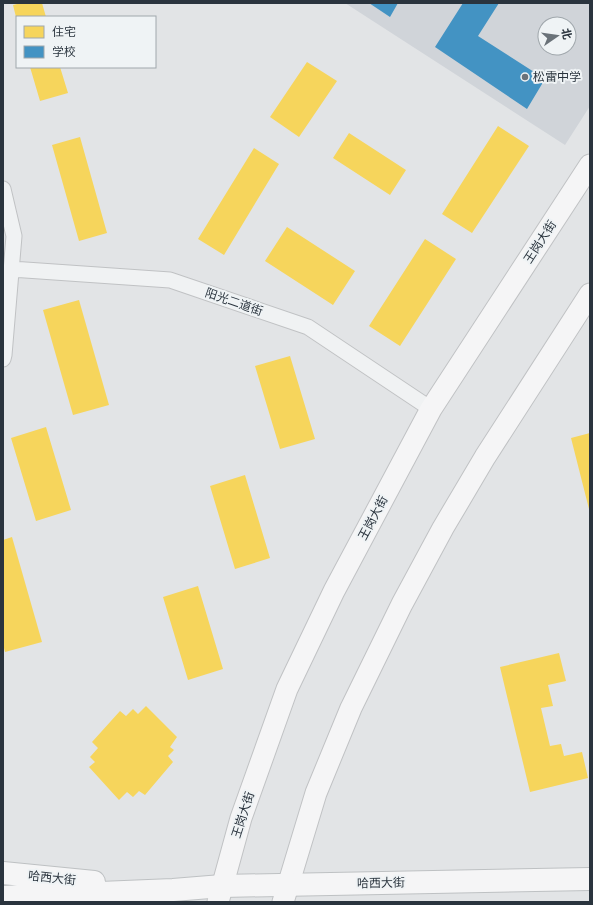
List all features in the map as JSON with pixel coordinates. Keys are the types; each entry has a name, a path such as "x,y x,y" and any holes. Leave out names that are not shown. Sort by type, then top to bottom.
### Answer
{"main road":[{"name":"王岗大街","path":"220,894 241,818 287,689 334,591 430,409 590,165"},
{"path":"285,894 322,778 351,708 402,604 443,528 485,457 590,294"},
{"name":"哈西大街","path":"3,873 220,894 285,894 590,879"},
{"name":"哈西大街","path":"3,897 173,890"}],"street":[{"path":"3,189 14,236 3,359"},
{"name":"阳光二道街","path":"12,269 170,280 308,327 430,409"}],"shaded area":[{"name":"松雷中学","path":"345,3 590,3 590,106 565,145"}],"building: 住宅":[{"path":"21,3 42,3 46,16 16,17 13,5"},
{"path":"307,62 337,81 299,137 270,117"},
{"path":"30,68 60,68 68,93 40,101"},
{"path":"498,126 529,146 472,233 442,214"},
{"path":"349,133 406,170 390,195 333,158"},
{"path":"80,137 107,233 79,241 52,145"},
{"path":"254,148 279,164 224,255 198,239"},
{"path":"287,227 355,271 333,305 265,261"},
{"path":"425,239 456,259 400,346 369,326"},
{"path":"79,300 109,405 73,415 43,310"},
{"path":"290,356 315,439 280,449 255,366"},
{"path":"46,427 71,510 36,521 11,438"},
{"path":"590,433 590,509 589,509 571,438"},
{"path":"245,475 270,558 235,569 210,486"},
{"path":"12,537 42,642 5,652 3,644 3,540"},
{"path":"198,586 223,669 188,680 163,597"},
{"path":"559,653 566,681 548,685 553,706 541,708 550,746 561,744 564,756 582,752 588,778 530,792 500,667"},
{"path":"146,706 177,737 170,747 174,750 168,756 173,762 145,795 139,791 133,797 127,792 119,800 89,767 95,762 90,757 98,748 92,742 120,711 126,716 133,709 138,714"}],"building: 学校":[{"path":"369,3 398,3 390,17"},
{"path":"463,3 499,3 478,36 545,79 527,109 435,47"}],"place":[{"name":"松雷中学","path":"525,77"}]}
